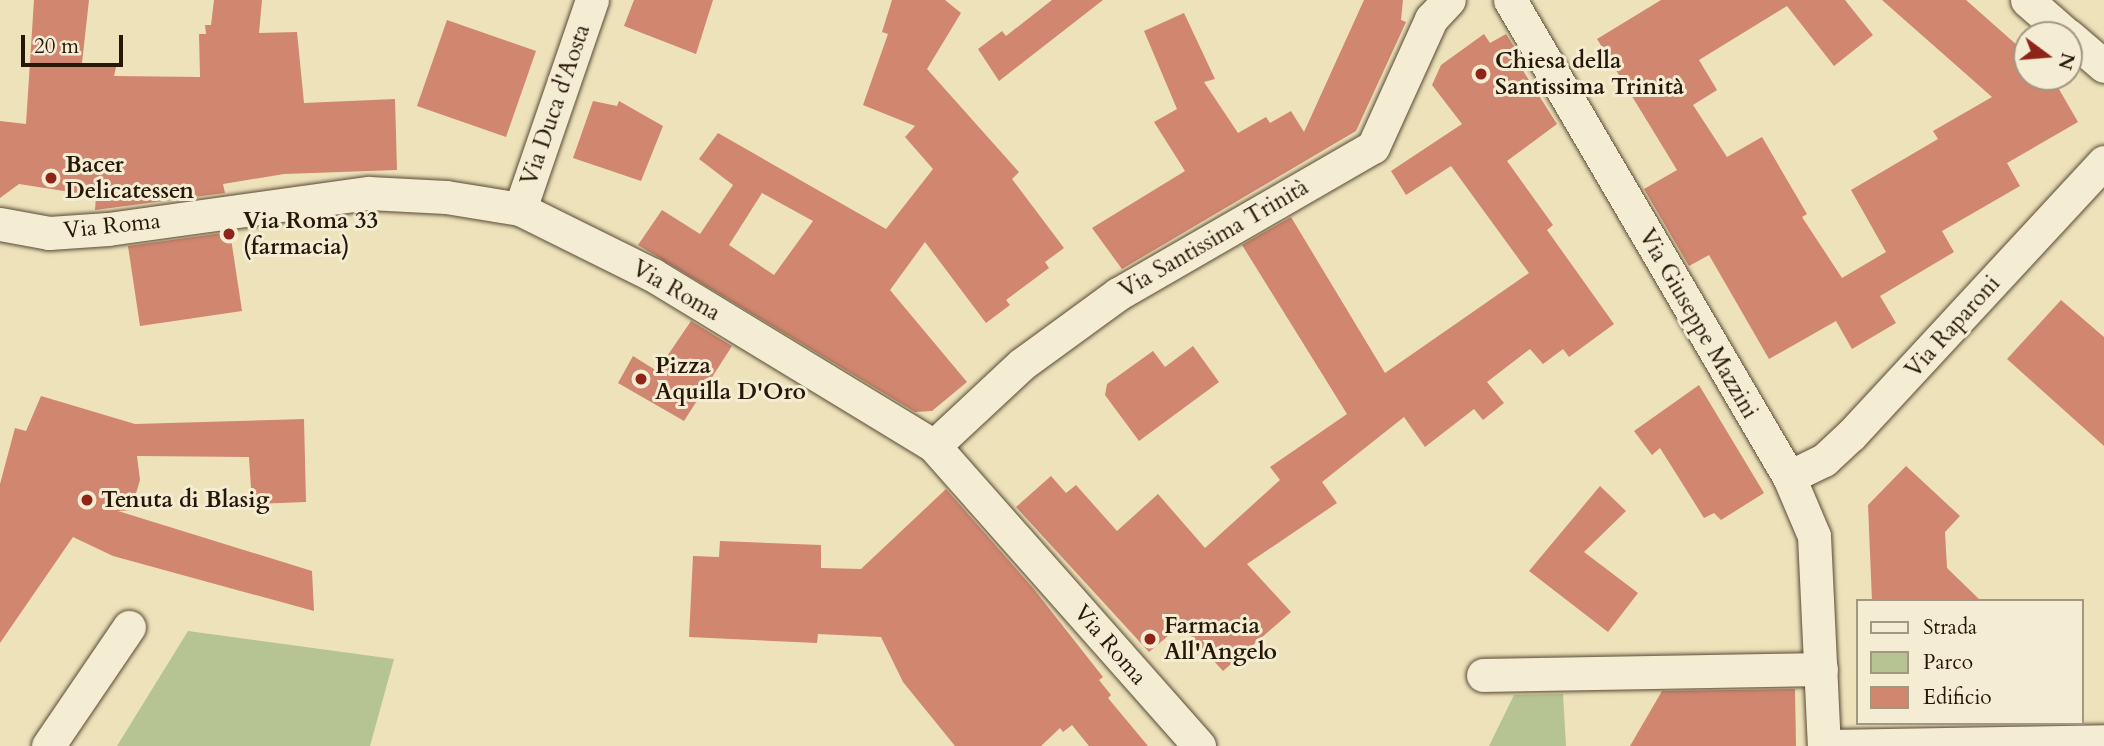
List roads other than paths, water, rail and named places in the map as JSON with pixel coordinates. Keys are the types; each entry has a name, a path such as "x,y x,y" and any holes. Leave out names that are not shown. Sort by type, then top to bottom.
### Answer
{"street":[{"name":"Via Duca d'Aosta","path":"520,209 592,0"},
{"name":"Via Santissima Trinità","path":"934,446 1022,364 1118,294 1374,147 1431,19 1449,0"},
{"name":"Via Giuseppe Mazzini","path":"1510,0 1789,477 1814,536 1824,746"},
{"path":"2040,4 2055,21"},
{"path":"2083,48 2104,66"},
{"name":"Via Raparoni","path":"1789,477 1824,460 1851,435 2104,162"},
{"name":"Via Roma","path":"0,224 48,233 108,229 369,193 446,197 520,209 653,275 934,446 1199,746"},
{"path":"48,746 129,627"},
{"path":"1483,675 1821,669"},
{"path":"1831,746 2104,741"}],"place":[{"name":"Chiesa della Santissima Trinità","path":"1481,74"},
{"name":"Bacer Delicatessen","path":"51,178"},
{"name":"Via Roma 33 (farmacia)","path":"229,234"},
{"name":"Pizza Aquilla D'Oro","path":"641,379"},
{"name":"Tenuta di Blasig","path":"87,500"},
{"name":"Farmacia All'Angelo","path":"1150,639"}]}
